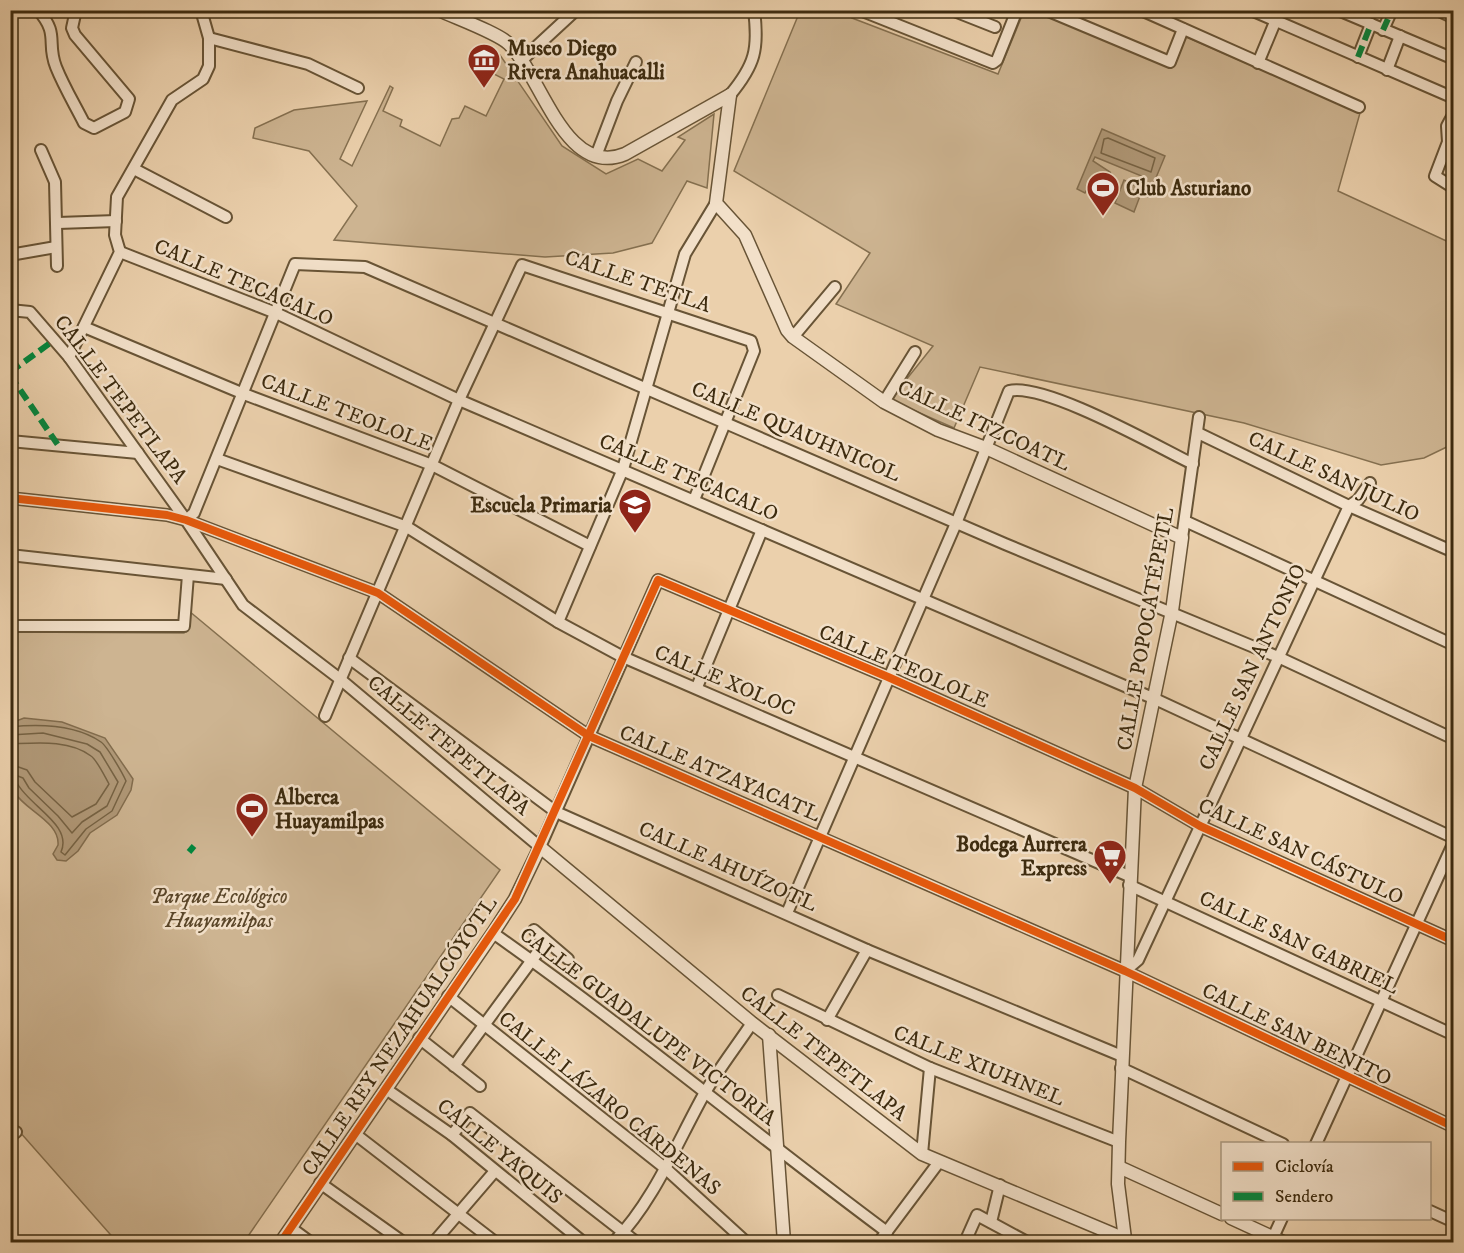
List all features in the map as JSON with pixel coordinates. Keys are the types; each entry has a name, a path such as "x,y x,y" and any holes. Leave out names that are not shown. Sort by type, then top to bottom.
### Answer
{"street":[{"path":"38,10 49,22 53,33 56,67 84,123 94,128 125,112 129,99 75,35 72,28 76,10"},
{"path":"69,357 120,252 116,240 117,197 172,100 205,76 211,53 201,10"},
{"path":"439,10 507,42 523,59 561,129 573,142 596,156 614,159 730,94 747,74 754,58 754,10"},
{"path":"523,59 576,10"},
{"path":"860,10 902,30 993,63 997,60 1017,10"},
{"path":"952,10 995,27"},
{"path":"1046,10 1170,62 1183,29"},
{"path":"1141,10 1359,107"},
{"path":"1251,10 1277,16 1358,57 1454,98"},
{"path":"1338,10 1454,59"},
{"path":"1383,30 1392,10"},
{"path":"1437,10 1454,18"},
{"path":"1258,63 1277,16"},
{"path":"1358,57 1371,24"},
{"path":"1387,70 1400,36"},
{"path":"209,38 308,64 358,88"},
{"path":"596,156 617,101 636,62"},
{"path":"558,622 623,470 685,254 716,203 730,94"},
{"path":"1454,113 1447,126 1448,142 1435,176 1454,188"},
{"path":"41,150 55,182 58,223 57,266"},
{"path":"134,169 226,217"},
{"name":"CALLE ITZCOATL","path":"716,203 745,235 787,330 793,337 884,402 938,430 986,448 1182,538"},
{"path":"58,223 116,221"},
{"path":"10,255 56,247"},
{"name":"CALLE TECACALO","path":"120,252 276,313 459,400 1155,699 1454,840"},
{"name":"CALLE QUAUHNICOL","path":"276,313 295,264 365,267 1172,611 1278,657 1454,739"},
{"name":"CALLE TETLA","path":"494,321 518,269 522,265 528,265 746,339 754,346 754,351 726,422"},
{"path":"793,337 835,287"},
{"name":"CALLE TEPETLAPA","path":"10,310 30,312 69,357 186,520 243,605 340,679 752,1023 922,1154 1000,1185 1125,1241"},
{"path":"186,520 195,513 276,313"},
{"path":"325,716 494,321"},
{"name":"CALLE TEOLOLE","path":"84,327 244,394 432,465 590,546"},
{"path":"884,402 915,352"},
{"path":"787,913 957,521 1008,391 1027,390 1066,403 1193,464"},
{"name":"CALLE POPOCATÉPETL","path":"1125,1241 1118,1185 1121,1062 1135,788 1172,611 1199,417"},
{"path":"694,500 726,422"},
{"name":"CALLE SAN JULIO","path":"1198,433 1349,506 1454,552"},
{"path":"10,441 138,453"},
{"name":"CALLE XOLOC","path":"217,459 407,527 558,622 623,657 697,687 1129,881"},
{"name":"CALLE SAN ANTONIO","path":"1125,971 1138,960 1241,740 1312,581 1349,506 1358,500 1370,483"},
{"name":"CALLE ATZAYACATL","path":"10,498 167,515 186,520 378,593 589,736 1125,971"},
{"path":"1185,521 1454,645"},
{"path":"697,687 762,530"},
{"path":"10,555 226,579"},
{"path":"10,626 184,626 188,574"},
{"name":"CALLE TEOLOLE","path":"623,657 658,580 888,677 1135,788"},
{"path":"540,846 623,657"},
{"name":"CALLE AHUÍZOTL","path":"349,658 556,812 1121,1062 1281,1142"},
{"name":"CALLE SAN CÁSTULO","path":"1135,788 1200,826 1454,941"},
{"path":"1316,1142 1454,840"},
{"name":"CALLE REY NEZAHUALCÓYOTL","path":"281,1242 389,1088 419,1038 493,933 515,899 540,846"},
{"name":"CALLE SAN GABRIEL","path":"1129,881 1164,901 1454,1035"},
{"path":"534,930 568,959"},
{"name":"CALLE GUADALUPE VICTORIA","path":"493,933 576,991 778,1151 887,1232"},
{"path":"454,1066 546,941"},
{"path":"827,1020 867,950"},
{"name":"CALLE SAN BENITO","path":"1125,971 1454,1128"},
{"name":"CALLE XIUHNEL","path":"778,995 930,1068 1119,1142"},
{"name":"CALLE LÁZARO CÁRDENAS","path":"448,996 665,1168 746,1242"},
{"path":"614,1242 624,1232 665,1168 705,1093 752,1023"},
{"path":"769,1035 784,1242"},
{"path":"419,1038 480,1086"},
{"path":"922,1154 930,1068"},
{"name":"CALLE YAQUIS","path":"389,1088 584,1242"},
{"path":"452,1136 470,1113 636,1242"},
{"path":"355,1134 495,1242"},
{"path":"879,1242 939,1162"},
{"path":"1119,1167 1221,1214"},
{"path":"435,1242 495,1171"},
{"path":"320,1184 403,1242"},
{"path":"991,1222 1000,1185"},
{"path":"1431,1211 1454,1222"},
{"path":"965,1242 977,1215 1027,1242"},
{"path":"1235,1220 1276,1241 1281,1220"},
{"path":"291,1228 310,1242"}],"green space":[{"name":"Club Asturiano","path":"800,11 855,11 852,18 998,74 1024,11 1035,11 1168,67 1182,35 1360,113 1338,191 1453,244 1453,444 1424,458 1381,465 1244,423 980,367 954,428 890,400 933,346 836,304 870,253 734,171"},
{"path":"482,46 500,55 562,146 606,174 638,159 662,171 685,140 678,137 714,114 707,188 687,181 652,243 613,253 545,257 334,240 357,206 309,151 253,138 255,128 294,110 367,101 340,159 352,166 390,86 393,88 383,111 402,120 400,126 440,146 452,119 459,118 465,106 486,116 504,79 474,64"},
{"name":"Parque Ecológico Huayamilpas","path":"189,611 500,870 244,1242 117,1242 11,1122 10,632 184,633 189,626"}],"water":[{"path":"1102,129 1165,156 1148,197 1140,196 1134,212 1115,203 1124,180 1142,189 1145,182 1144,177 1095,157 1093,161 1110,172 1115,182 1097,197 1088,188 1085,193 1077,189"},
{"path":"24,718 62,722 105,738 133,779 131,790 117,815 90,833 78,851 66,861 57,860 53,854 58,845 54,830 20,799 12,785 9,759 11,723"}],"marked path":[{"path":"1383,30 1392,10"},
{"path":"1358,57 1371,24"},
{"path":"10,372 53,341"},
{"path":"10,375 58,445"},
{"path":"189,852 194,846"}],"cycle path":[{"path":"10,498 167,515 186,520 378,593 589,736 1125,971 1454,1127"},
{"path":"281,1242 515,899 658,580 888,677 1135,788 1200,826 1454,941"}],"place":[{"name":"Museo Diego Rivera Anahuacalli","path":"484,89"},
{"name":"Club Asturiano","path":"1103,217"},
{"name":"Escuela Primaria","path":"635,534"},
{"name":"Alberca Huayamilpas","path":"252,838"},
{"name":"Bodega Aurrera Express","path":"1110,885"}]}
